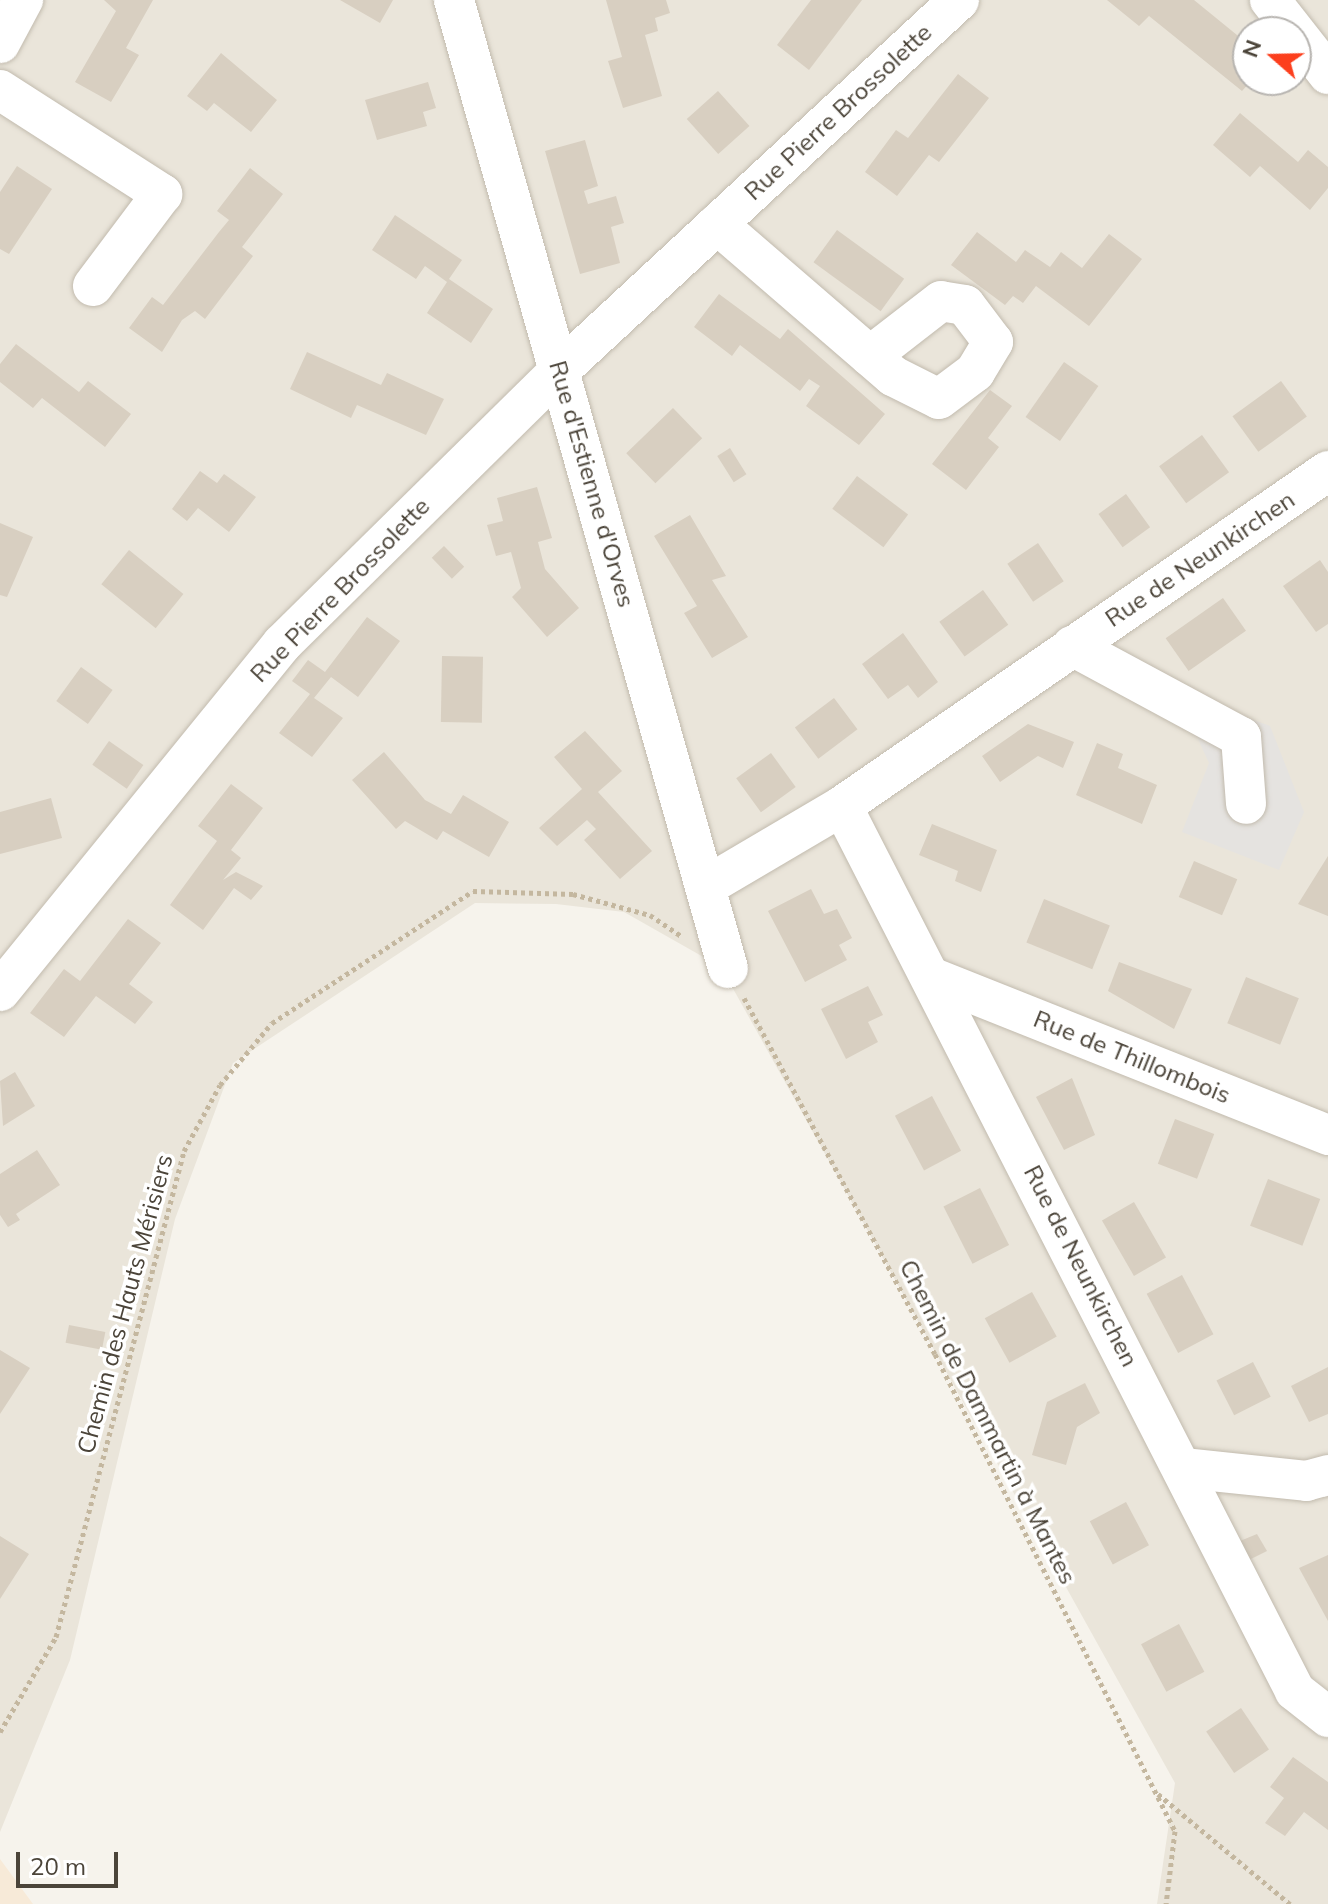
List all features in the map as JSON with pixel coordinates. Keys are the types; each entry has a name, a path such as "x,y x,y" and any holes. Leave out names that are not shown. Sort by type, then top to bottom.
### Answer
{"street":[{"path":"0,43 23,0"},
{"name":"Rue d'Estienne d'Orves","path":"454,0 708,885 728,968"},
{"name":"Rue Pierre Brossolette","path":"0,991 282,644 560,370 959,0"},
{"path":"1270,0 1328,74"},
{"path":"0,90 162,194 93,286"},
{"path":"717,224 870,356"},
{"name":"Rue de Neunkirchen","path":"708,885 842,806 1328,471"},
{"path":"1072,646 1241,737 1246,804"},
{"name":"Rue de Neunkirchen","path":"842,806 936,979 1295,1691 1328,1717"},
{"name":"Rue de Thillombois","path":"936,979 1328,1135"},
{"path":"1183,1468 1306,1481 1328,1475"}],"path":[{"name":"Chemin des Hauts Mérisiers","path":"0,1732 56,1637 184,1151 220,1085 272,1023 473,891 573,894 650,915 728,968"},
{"name":"Chemin de Dammartin à Mantes","path":"728,968 935,1354 1175,1831 1166,1904"},
{"path":"1154,1791 1290,1904"}],"shaded area":[{"path":"0,0 1328,0 1328,1904 1157,1904 1175,1783 721,967 624,912 556,904 475,903 233,1063 175,1219 70,1660 0,1832"},
{"path":"1216,706 1270,726 1304,812 1279,870 1182,832 1209,763 1197,737"},
{"path":"0,1859 33,1904 0,1904"}],"building":[{"path":"104,0 153,0 126,48 139,55 111,102 75,82 116,11"},
{"path":"340,0 393,0 380,23"},
{"path":"606,0 666,0 670,13 655,18 658,31 645,35 662,96 623,108 608,61 622,57"},
{"path":"811,0 862,0 809,70 777,45"},
{"path":"1107,0 1194,0 1232,31 1232,83 1149,16 1139,26"},
{"path":"221,53 277,100 251,132 214,103 207,111 187,96"},
{"path":"958,74 989,98 939,162 929,155 897,196 865,172 896,130 908,138"},
{"path":"428,82 436,108 423,112 427,126 377,140 365,100"},
{"path":"718,91 749,126 718,154 687,119"},
{"path":"1240,113 1298,162 1308,150 1328,167 1328,188 1310,210 1260,166 1250,177 1213,145"},
{"path":"585,140 598,186 584,191 588,204 616,196 624,223 611,227 620,263 580,274 545,151"},
{"path":"17,166 52,189 9,254 0,249 0,192"},
{"path":"250,168 283,194 242,247 253,256 205,319 195,311 182,320 162,352 129,328 152,297 163,305 229,220 217,211"},
{"path":"395,215 462,260 449,279 493,309 471,343 427,313 447,282 425,266 416,279 372,250"},
{"path":"837,230 904,279 881,311 813,262"},
{"path":"977,232 1016,262 1025,250 1050,267 1061,252 1082,268 1109,234 1142,259 1089,326 1036,286 1023,303 1013,296 1005,305 951,265"},
{"path":"719,294 780,339 788,329 885,414 859,445 806,406 820,386 809,379 800,391 740,345 732,356 694,327"},
{"path":"16,344 79,392 88,381 131,414 105,447 42,398 33,408 0,382 0,364"},
{"path":"307,352 381,385 387,373 444,399 426,435 357,405 351,418 290,389"},
{"path":"1064,362 1098,386 1060,441 1026,417"},
{"path":"1281,381 1307,417 1258,452 1232,416"},
{"path":"990,390 1012,406 988,438 999,447 966,490 932,464"},
{"path":"673,408 702,438 655,483 626,453"},
{"path":"1202,435 1229,472 1186,503 1159,466"},
{"path":"730,448 746,474 734,482 717,456"},
{"path":"200,471 217,483 224,474 256,497 229,532 198,508 187,521 172,509"},
{"path":"857,476 908,515 883,547 832,509"},
{"path":"537,487 552,538 538,542 545,569 579,608 547,637 512,597 521,588 511,552 496,556 487,525 503,521 497,498"},
{"path":"1126,494 1150,527 1123,547 1098,514"},
{"path":"690,515 726,576 712,580 748,637 712,658 684,613 697,606 654,536"},
{"path":"0,523 33,537 7,597 0,595"},
{"path":"1038,543 1064,581 1033,602 1007,564"},
{"path":"444,546 464,567 452,579 432,558"},
{"path":"129,550 183,594 156,628 101,584"},
{"path":"1320,560 1328,572 1328,624 1316,632 1283,586"},
{"path":"983,590 1008,625 965,657 939,622"},
{"path":"1223,598 1246,631 1189,671 1166,638"},
{"path":"367,617 400,641 358,697 331,677 314,698 343,718 312,757 279,733 310,694 292,681 308,660 325,672"},
{"path":"903,633 938,682 918,698 908,685 888,699 862,664"},
{"path":"442,656 483,657 482,723 441,722"},
{"path":"81,667 113,690 88,724 56,701"},
{"path":"834,698 857,729 818,759 795,727"},
{"path":"1028,724 1074,742 1063,768 1038,756 1000,782 982,756"},
{"path":"585,731 622,771 598,792 652,851 620,879 584,840 596,829 587,820 557,846 539,828 582,789 554,757"},
{"path":"109,741 143,765 127,789 92,765"},
{"path":"1097,743 1123,754 1118,768 1157,785 1142,824 1076,795"},
{"path":"384,752 425,800 451,814 463,795 509,822 489,857 443,831 437,840 405,821 396,829 352,780"},
{"path":"771,753 796,787 761,812 736,778"},
{"path":"231,784 263,808 231,850 241,858 223,880 236,872 263,886 251,900 234,888 203,930 170,905 217,841 198,826"},
{"path":"51,798 62,838 0,854 0,812"},
{"path":"932,824 997,850 981,892 955,881 958,871 919,855"},
{"path":"1328,856 1328,916 1298,904"},
{"path":"1194,861 1237,879 1222,915 1179,897"},
{"path":"811,889 824,914 837,909 852,938 839,945 847,960 805,982 768,911"},
{"path":"1044,899 1110,926 1092,969 1026,943"},
{"path":"128,919 161,943 129,984 153,1002 135,1024 96,996 64,1037 30,1013 64,969 80,981"},
{"path":"1119,962 1192,989 1174,1029 1108,991"},
{"path":"1246,977 1299,998 1280,1045 1227,1023"},
{"path":"868,986 883,1015 868,1022 878,1042 846,1059 821,1009"},
{"path":"15,1072 35,1106 3,1126 0,1081"},
{"path":"1072,1078 1095,1135 1064,1150 1036,1097"},
{"path":"932,1096 961,1151 924,1170 895,1116"},
{"path":"1175,1119 1214,1134 1197,1179 1158,1164"},
{"path":"37,1150 60,1185 16,1214 20,1220 8,1227 0,1215 0,1174"},
{"path":"1268,1179 1320,1199 1302,1246 1250,1226"},
{"path":"980,1188 1009,1245 973,1264 943,1207"},
{"path":"1134,1202 1166,1257 1134,1276 1102,1220"},
{"path":"1182,1275 1213,1334 1178,1353 1147,1294"},
{"path":"1032,1292 1057,1337 1009,1363 985,1318"},
{"path":"69,1325 105,1332 102,1350 66,1343"},
{"path":"0,1350 30,1368 0,1414"},
{"path":"1253,1362 1271,1397 1234,1415 1216,1381"},
{"path":"1328,1367 1328,1414 1309,1422 1291,1386"},
{"path":"1085,1383 1100,1413 1077,1427 1066,1465 1032,1455 1047,1402"},
{"path":"1126,1502 1149,1545 1113,1565 1090,1521"},
{"path":"1257,1534 1267,1551 1249,1560 1240,1541"},
{"path":"0,1536 29,1554 0,1599"},
{"path":"1328,1555 1328,1621 1299,1568"},
{"path":"1179,1624 1204,1672 1166,1692 1141,1644"},
{"path":"1241,1708 1269,1749 1234,1773 1206,1731"},
{"path":"1293,1757 1328,1782 1328,1830 1304,1812 1285,1836 1265,1823 1284,1798 1270,1787"}]}
